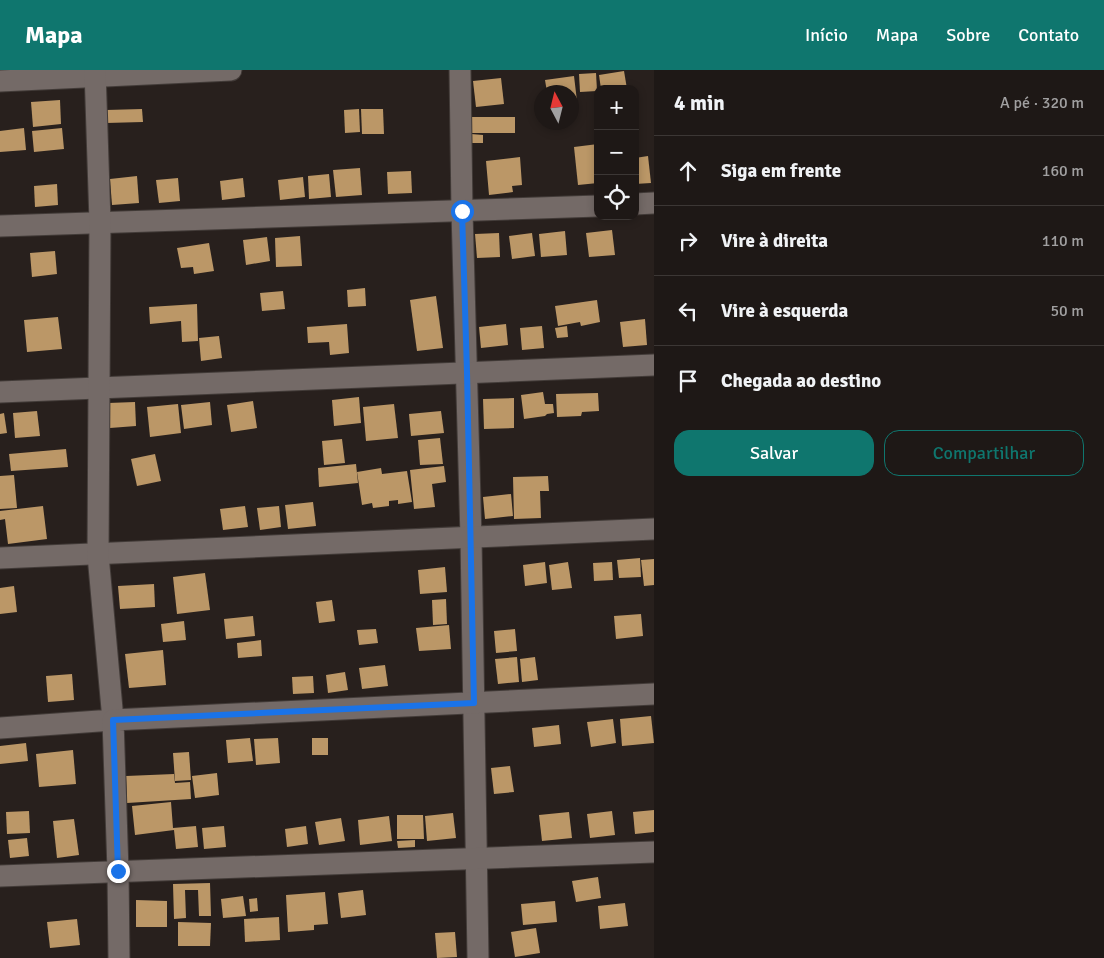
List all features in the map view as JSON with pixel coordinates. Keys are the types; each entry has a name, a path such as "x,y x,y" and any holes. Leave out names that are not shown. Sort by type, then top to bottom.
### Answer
{"street":[{"path":"0,81 95,74 231,70"},
{"path":"460,70 471,538 478,958"},
{"path":"95,74 100,222 98,555 113,720 119,958"},
{"path":"639,204 654,203"},
{"path":"0,226 594,206"},
{"path":"0,392 654,365"},
{"path":"0,558 654,529"},
{"path":"0,728 113,720 654,694"},
{"path":"0,876 654,852"}],"building":[{"path":"624,71 626,85 600,85 599,75"},
{"path":"596,73 597,85 594,85 594,91 580,92 579,74"},
{"path":"574,76 575,85 546,85 545,80"},
{"path":"501,78 504,104 476,107 473,81"},
{"path":"60,100 61,124 33,127 31,102"},
{"path":"142,109 143,122 106,123 106,110"},
{"path":"359,109 360,132 345,133 344,110"},
{"path":"361,109 383,109 384,134 362,134"},
{"path":"470,117 515,117 515,133 470,133"},
{"path":"24,128 26,150 0,152 0,131"},
{"path":"62,128 64,149 34,152 32,131"},
{"path":"471,134 483,135 483,143 471,143"},
{"path":"594,144 594,183 578,185 574,147"},
{"path":"648,156 651,183 639,184 639,157"},
{"path":"520,157 522,185 512,186 513,192 489,195 486,161"},
{"path":"360,168 362,195 336,197 333,170"},
{"path":"411,171 412,193 388,194 387,172"},
{"path":"329,174 331,197 309,199 308,176"},
{"path":"137,176 139,203 112,205 110,179"},
{"path":"303,177 305,197 280,200 278,180"},
{"path":"178,178 180,201 159,203 156,180"},
{"path":"243,178 245,197 222,200 220,181"},
{"path":"57,184 58,205 35,207 34,186"},
{"path":"612,230 615,255 589,257 586,233"},
{"path":"565,231 567,255 541,257 539,234"},
{"path":"499,233 500,257 477,258 475,234"},
{"path":"532,233 535,256 512,259 509,236"},
{"path":"300,236 302,266 276,267 275,238"},
{"path":"267,237 270,261 246,265 243,240"},
{"path":"209,243 214,271 194,274 193,267 181,268 177,248"},
{"path":"55,251 57,274 32,277 30,253"},
{"path":"365,288 366,306 348,307 347,290"},
{"path":"283,291 285,309 262,311 260,293"},
{"path":"436,296 443,348 417,351 410,300"},
{"path":"597,300 600,322 581,326 580,322 558,326 555,306"},
{"path":"197,304 198,341 182,342 181,321 150,324 149,307"},
{"path":"58,317 62,349 27,352 24,320"},
{"path":"645,319 647,345 623,347 620,322"},
{"path":"347,324 349,353 330,355 329,342 308,343 307,327"},
{"path":"506,324 508,345 481,348 479,327"},
{"path":"542,326 544,348 522,350 520,328"},
{"path":"567,326 568,337 557,338 555,328"},
{"path":"219,336 222,358 201,361 199,338"},
{"path":"543,392 545,404 553,404 554,413 524,419 521,395"},
{"path":"598,393 599,411 582,412 581,416 557,417 556,394"},
{"path":"359,397 361,423 334,426 332,400"},
{"path":"514,398 514,428 484,429 483,399"},
{"path":"253,401 257,428 231,432 227,405"},
{"path":"135,402 136,426 110,428 108,403"},
{"path":"210,402 212,425 184,429 181,405"},
{"path":"178,404 181,433 150,437 147,407"},
{"path":"394,404 398,438 366,441 363,407"},
{"path":"37,411 40,436 15,438 13,413"},
{"path":"441,411 444,433 411,436 409,414"},
{"path":"4,413 7,433 0,434 0,414"},
{"path":"440,438 443,464 420,465 418,440"},
{"path":"342,439 345,463 324,465 322,441"},
{"path":"66,449 68,467 11,471 9,454"},
{"path":"155,454 161,481 137,486 131,459"},
{"path":"356,464 358,483 319,487 318,468"},
{"path":"444,466 446,482 432,484 435,507 414,509 410,470"},
{"path":"381,468 382,474 407,471 412,502 398,504 398,500 389,501 389,506 373,508 372,503 362,505 357,472"},
{"path":"14,475 17,508 0,509 0,476"},
{"path":"548,476 549,491 540,491 541,518 514,519 513,477"},
{"path":"511,494 513,516 485,519 483,497"},
{"path":"313,502 316,526 288,529 285,505"},
{"path":"43,506 47,539 8,544 5,519 0,520 0,511"},
{"path":"245,506 248,527 223,530 220,509"},
{"path":"279,506 281,527 260,530 257,508"},
{"path":"640,558 641,577 619,578 617,560"},
{"path":"654,559 654,585 644,586 641,560"},
{"path":"545,562 547,583 525,586 523,565"},
{"path":"568,562 572,588 552,590 549,565"},
{"path":"612,562 613,580 594,581 593,563"},
{"path":"445,567 447,592 420,594 418,570"},
{"path":"205,573 210,610 177,614 173,577"},
{"path":"154,584 155,607 120,609 118,586"},
{"path":"14,586 17,612 0,614 0,588"},
{"path":"446,599 447,624 433,625 432,600"},
{"path":"332,600 335,621 319,623 316,602"},
{"path":"641,614 643,636 616,639 614,616"},
{"path":"253,616 255,636 226,639 224,619"},
{"path":"184,621 186,640 163,642 161,624"},
{"path":"449,625 451,649 419,651 416,628"},
{"path":"376,629 378,643 359,645 357,630"},
{"path":"515,629 517,651 496,653 494,631"},
{"path":"261,640 262,656 238,658 237,643"},
{"path":"163,650 166,685 129,688 125,654"},
{"path":"517,657 519,682 498,684 495,659"},
{"path":"535,657 538,680 522,682 520,659"},
{"path":"385,665 388,686 362,689 359,668"},
{"path":"345,672 348,690 328,693 326,675"},
{"path":"72,674 74,700 48,702 46,676"},
{"path":"313,676 314,693 293,694 292,677"},
{"path":"651,716 654,743 622,746 620,719"},
{"path":"613,719 616,743 591,747 587,722"},
{"path":"559,725 561,744 534,747 532,728"},
{"path":"250,738 253,761 228,763 226,740"},
{"path":"278,738 280,763 256,765 254,739"},
{"path":"312,738 328,738 328,755 312,755"},
{"path":"26,743 28,761 0,764 0,746"},
{"path":"73,750 76,784 39,787 36,754"},
{"path":"189,752 191,780 175,781 173,753"},
{"path":"510,766 514,792 494,794 491,768"},
{"path":"217,773 219,795 195,798 192,776"},
{"path":"174,774 175,783 190,782 191,799 127,803 126,776"},
{"path":"171,802 173,828 196,826 198,847 176,849 174,830 135,835 132,806"},
{"path":"654,810 654,832 635,834 633,812"},
{"path":"29,811 30,833 7,834 6,812"},
{"path":"612,811 615,835 590,838 587,814"},
{"path":"569,812 572,838 542,841 539,815"},
{"path":"453,813 456,838 427,841 425,816"},
{"path":"397,815 423,815 424,839 397,839"},
{"path":"389,816 392,841 360,845 358,820"},
{"path":"341,818 345,841 319,845 315,822"},
{"path":"74,819 79,855 57,858 53,821"},
{"path":"224,826 226,847 204,849 202,828"},
{"path":"306,826 308,844 287,847 285,829"},
{"path":"27,838 29,856 10,858 8,840"},
{"path":"415,840 415,847 398,848 397,841"},
{"path":"598,877 601,898 576,902 572,881"},
{"path":"210,883 211,916 199,916 198,890 185,890 186,918 174,919 173,884"},
{"path":"363,890 366,915 341,918 338,893"},
{"path":"325,892 328,924 314,925 314,930 288,932 286,895"},
{"path":"243,896 246,916 223,918 221,899"},
{"path":"257,898 258,911 250,912 249,899"},
{"path":"136,900 167,901 167,927 136,927"},
{"path":"555,901 557,922 523,925 521,904"},
{"path":"625,903 628,926 600,929 598,906"},
{"path":"279,917 280,940 245,942 244,919"},
{"path":"77,919 80,945 50,948 47,922"},
{"path":"178,922 211,923 210,946 178,946"},
{"path":"536,928 540,953 515,957 511,932"},
{"path":"455,932 457,957 437,958 435,933"}],"route":[{"path":"118,871 113,720 474,703 462,211"}]}
